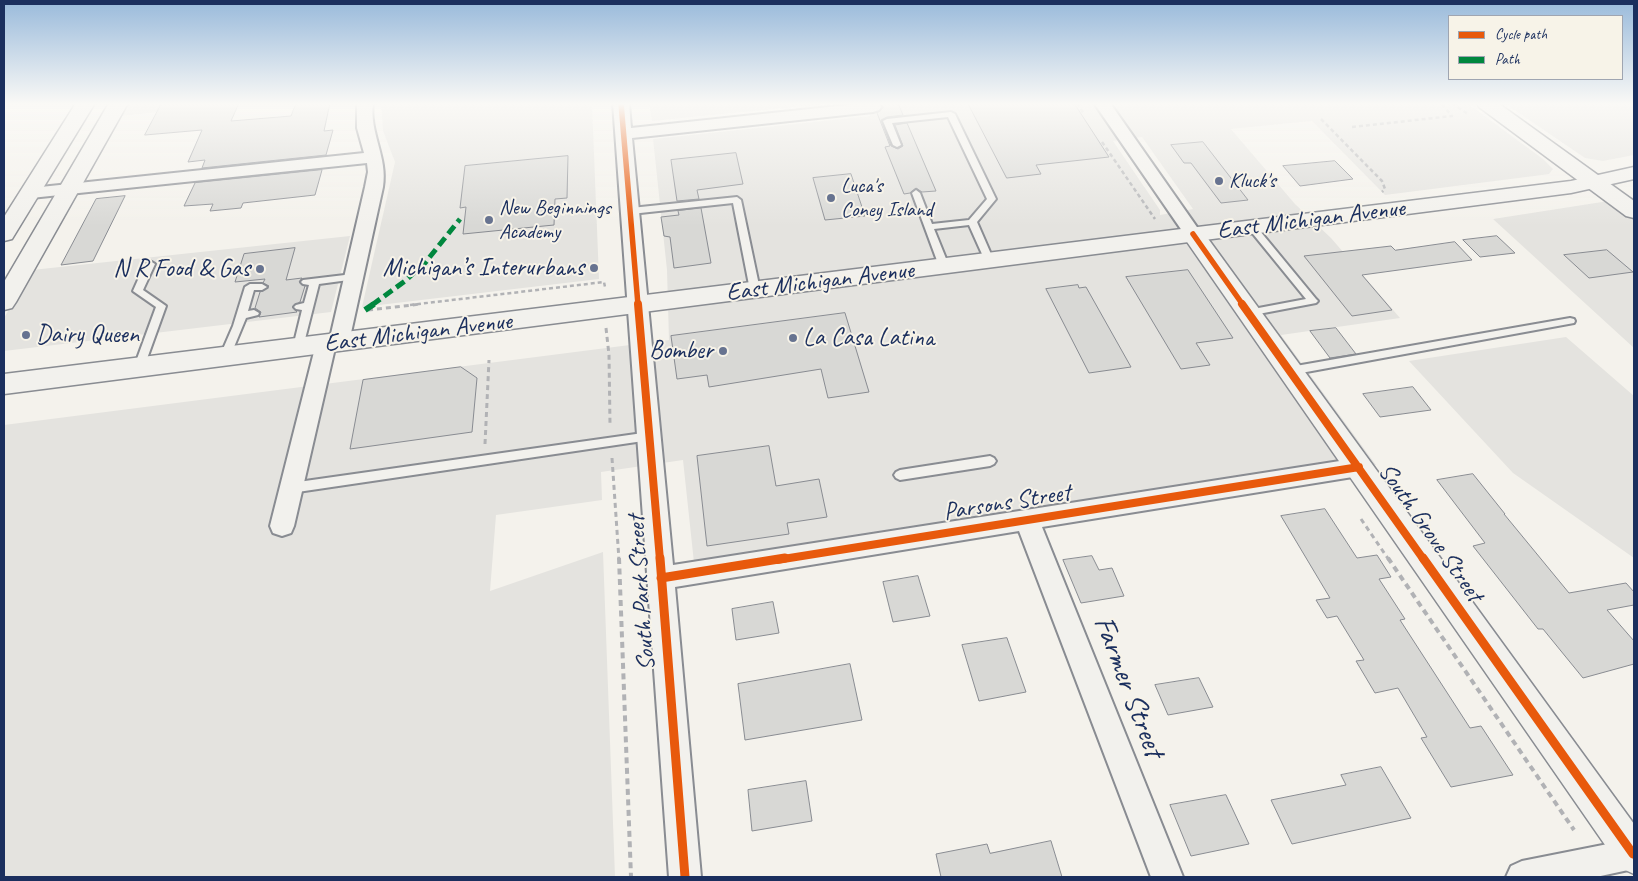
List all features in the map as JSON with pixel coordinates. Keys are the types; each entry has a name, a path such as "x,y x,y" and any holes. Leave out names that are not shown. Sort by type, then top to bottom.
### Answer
{"main road":[{"path":"4,234 61,144"},
{"path":"4,302 96,144"},
{"path":"1535,144 1634,211"},
{"name":"East Michigan Avenue","path":"4,384 639,306 1595,183 1634,174"},
{"name":"South Grove Street","path":"1193,234 1634,854"}],"street":[{"path":"282,526 291,488 353,277 374,187 376,168 368,144"},
{"name":"South Park Street","path":"625,144 650,436 684,877"},
{"path":"1131,144 1193,234"},
{"path":"31,193 372,156"},
{"name":"Parsons Street","path":"661,578 1359,467"},
{"name":"Farmer Street","path":"1027,521 1167,877"},
{"path":"1522,877 1634,854"}],"lane":[{"path":"929,227 972,222 992,199 966,144"},
{"path":"916,193 944,266"},
{"path":"631,212 737,200 755,290"},
{"path":"972,222 989,260"},
{"path":"1248,313 1314,301 1252,227"},
{"path":"139,366 162,306 138,291 150,264"},
{"path":"298,347 310,282 353,277"},
{"path":"225,356 250,287 262,286"},
{"path":"245,302 258,301"},
{"path":"241,314 254,313"},
{"path":"1290,372 1570,321"},
{"path":"291,488 650,436"},
{"path":"900,474 990,461"}],"path":[{"path":"1346,144 1382,181 1385,189 1380,194"},
{"path":"366,310 604,282 605,286"},
{"path":"484,445 489,360"},
{"path":"1359,517 1574,830"},
{"path":"616,518 631,877"}],"shaded area":[{"name":"New Beginnings Academy","path":"388,144 594,144 599,279 362,307 395,162"},
{"path":"654,144 1115,144 1160,210 1160,215 1193,209 1147,144 1244,144 1295,204 1331,238 1400,318 1281,335 1376,465 695,572 683,460 601,472 602,500 496,515 490,591 603,552 615,877 4,877 4,425 669,340 667,270"},
{"path":"1335,144 1523,144 1553,169 1549,174 1385,195"},
{"path":"1565,144 1634,144 1634,155 1603,161 1585,158"},
{"path":"1634,197 1634,348 1493,219"},
{"path":"350,236 331,312 4,351 4,318 32,270"},
{"path":"1566,337 1634,396 1634,558 1513,473 1409,361"}],"building":[{"path":"196,144 329,144 326,155 202,168 205,160 188,162"},
{"path":"889,144 898,149 903,146 902,144 916,144 936,191 922,192 916,188 910,193 904,194 885,147 890,146"},
{"path":"989,144 1101,144 1109,157 1036,165 1041,174 1007,178"},
{"name":"Kluck's","path":"1205,144 1248,200 1221,203 1191,163 1184,163 1171,145"},
{"path":"736,153 743,184 697,190 699,199 677,201 671,160"},
{"path":"568,156 567,198 555,199 554,225 463,234 466,207 460,208 465,166"},
{"path":"1335,161 1353,179 1300,186 1283,166"},
{"path":"322,170 315,195 243,203 241,208 210,211 213,204 184,206 195,183"},
{"name":"Luca's Coney Island","path":"851,174 865,216 825,220 813,178"},
{"path":"125,196 93,261 61,265 96,199"},
{"path":"701,208 711,263 674,268 670,237 664,236 661,217 679,215 678,211"},
{"path":"1497,236 1515,253 1480,257 1463,240"},
{"path":"1455,242 1472,260 1362,275 1392,310 1352,316 1304,256 1391,246 1395,250"},
{"path":"295,248 286,280 302,278 299,282 305,286 300,302 292,307 297,312 259,317 261,312 255,308 260,292 269,286 263,283 265,279 235,282 244,254"},
{"path":"1607,250 1633,272 1589,278 1564,255"},
{"path":"1188,270 1233,338 1196,343 1210,365 1181,369 1126,277"},
{"path":"1078,285 1079,288 1086,287 1131,367 1089,373 1046,289"},
{"path":"845,313 869,392 828,398 821,369 709,387 707,375 677,379 671,336"},
{"path":"1336,328 1356,354 1330,358 1310,331"},
{"path":"461,367 477,378 472,432 350,449 363,380"},
{"path":"1413,387 1431,410 1380,417 1363,394"},
{"path":"769,446 776,486 819,479 827,517 787,523 789,534 707,546 697,456"},
{"path":"1473,474 1569,593 1626,583 1634,592 1634,605 1607,610 1634,641 1634,664 1583,678 1543,629 1538,629 1473,546 1485,543 1437,480"},
{"path":"1325,509 1357,558 1377,555 1391,577 1379,579 1405,619 1400,620 1470,728 1481,726 1513,775 1451,787 1421,738 1427,737 1398,688 1375,693 1356,661 1364,660 1337,616 1327,618 1316,600 1330,598 1281,516"},
{"path":"1092,556 1099,570 1112,568 1124,596 1081,603 1063,560"},
{"path":"918,576 930,616 893,622 883,582"},
{"path":"773,602 779,633 736,640 732,609"},
{"path":"1007,638 1026,692 979,701 962,645"},
{"path":"850,664 862,720 745,740 738,684"},
{"path":"1199,678 1213,707 1168,715 1155,685"},
{"path":"1381,767 1411,818 1292,844 1271,800 1346,785 1341,775"},
{"path":"806,781 812,821 752,831 748,790"},
{"path":"1226,795 1249,844 1191,856 1170,805"},
{"path":"1051,841 1062,877 941,877 936,854 987,844 990,853"}],"marked path":[{"path":"365,310 405,281 425,263 460,219"}],"cycle path":[{"path":"625,144 685,877"},
{"path":"1193,234 1633,854"},
{"path":"661,578 1359,467"}],"place":[{"name":"Kluck's","path":"1219,181"},
{"name":"Luca's Coney Island","path":"831,198"},
{"name":"New Beginnings Academy","path":"489,220"},
{"name":"Michigan’s Interurbans","path":"594,268"},
{"name":"N R Food & Gas","path":"260,269"},
{"name":"Dairy Queen","path":"26,335"},
{"name":"La Casa Latina","path":"793,338"},
{"name":"Bomber","path":"723,351"}]}
